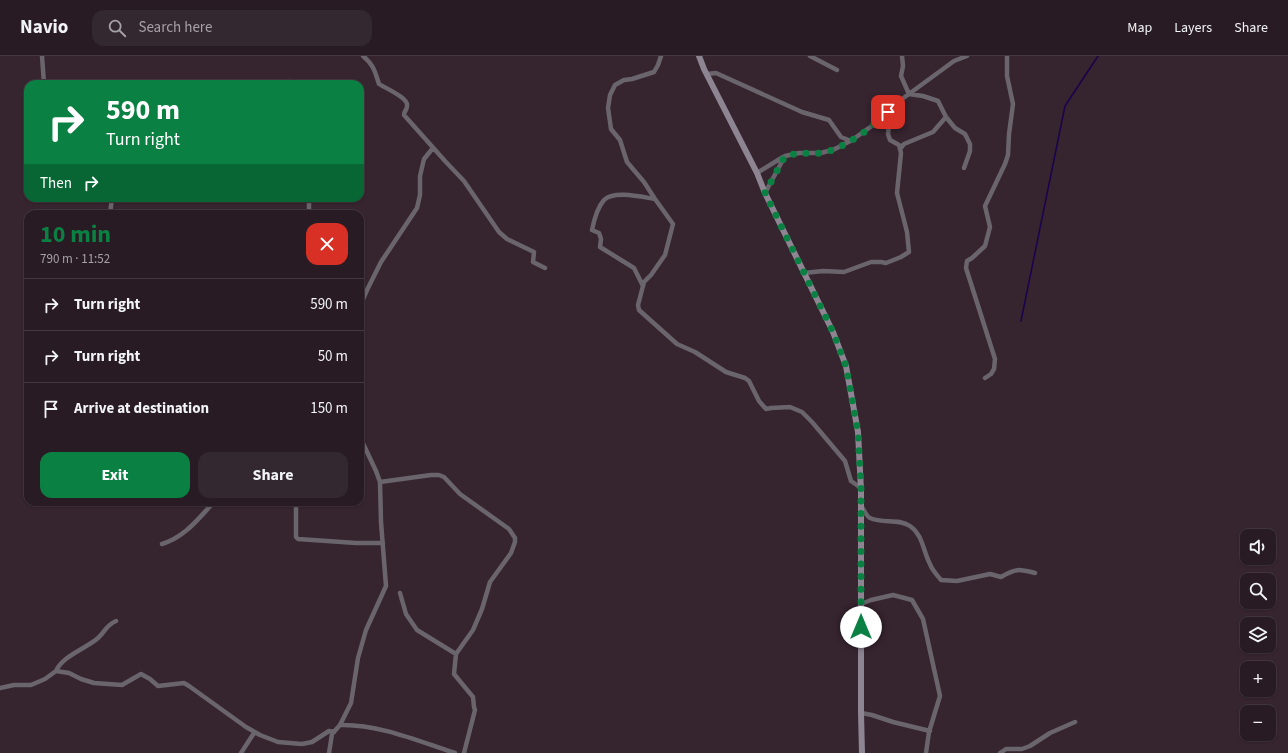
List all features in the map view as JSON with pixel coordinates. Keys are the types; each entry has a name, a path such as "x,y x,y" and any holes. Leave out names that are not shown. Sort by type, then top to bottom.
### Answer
{"street":[{"path":"42,56 44,80"},
{"path":"363,56 371,62 379,84 407,102 404,116 464,181 499,232 507,239 534,252 533,262 545,268"},
{"path":"661,56 654,72 624,80 615,85 610,95 608,108 611,128 620,140 627,162 644,182 654,199 674,224 665,255 651,275 644,282 638,305 639,310 677,344 695,352 726,372 750,381 759,401 766,409 790,407 802,412 845,461 851,481 861,488"},
{"path":"700,56 707,74 757,173 765,193 833,332 846,366 858,432 861,488 862,753"},
{"path":"810,56 837,70"},
{"path":"902,56 903,66 901,76 909,94"},
{"path":"757,173 785,156 799,153 821,153 835,149 851,141 879,121 898,102 953,58 967,56"},
{"path":"985,378 991,374 994,369 995,359 966,268 968,261 985,246 990,227 985,206 1008,155 1013,104 1007,76 1007,56"},
{"path":"707,74 716,73 802,112 829,120 841,137 851,141"},
{"path":"909,94 923,96 938,101 946,117 955,128 965,134 970,144 970,151 964,168"},
{"path":"900,149 904,144 934,132 946,117"},
{"path":"804,273 823,271 844,272 871,262 886,263 901,258 909,252 907,232 897,193 901,153 899,145 890,140 888,134 889,126 886,123 879,121"},
{"path":"364,295 381,262 417,208 420,196 420,176 424,159 432,148"},
{"path":"765,193 785,156"},
{"path":"643,286 634,268 600,247 601,238 599,233 592,230 595,217 605,200 610,197 625,195 654,199"},
{"path":"329,753 332,734 340,725 350,703 358,658 366,630 386,586 381,522 380,482 364,446"},
{"path":"380,482 431,475 439,475 444,477 460,494 509,529 515,538 516,542 511,553 490,582 482,609 473,630 456,654 454,674 473,697 475,710 468,731 464,753"},
{"path":"162,544 179,536 189,529 210,506"},
{"path":"296,506 296,537 298,539 356,543 383,543"},
{"path":"861,506 869,517 882,521 903,522 911,527 923,544 930,564 940,580 958,581 990,574 1001,577 1010,571 1019,569 1035,573"},
{"path":"400,593 406,614 417,630 456,654"},
{"path":"861,604 893,595 912,600 923,619 940,696 930,731 926,753"},
{"path":"0,688 14,685 31,685 44,679 56,671 58,666 68,658 100,637 106,626 116,621"},
{"path":"56,671 69,673 94,683 122,685 141,674 158,686 184,683 254,732 278,742 302,744 312,742 329,730 334,732"},
{"path":"861,714 872,715 930,731"},
{"path":"1000,753 1006,749 1022,749 1030,746 1075,722"},
{"path":"340,725 365,726 455,753"},
{"path":"241,753 254,732"}],"waterway":[{"path":"1021,321 1065,106 1098,56"}],"route":[{"path":"861,627 861,488 858,432 846,366 833,332 765,193 770,181 785,156 799,153 821,153 835,149 861,134 888,112"}]}
